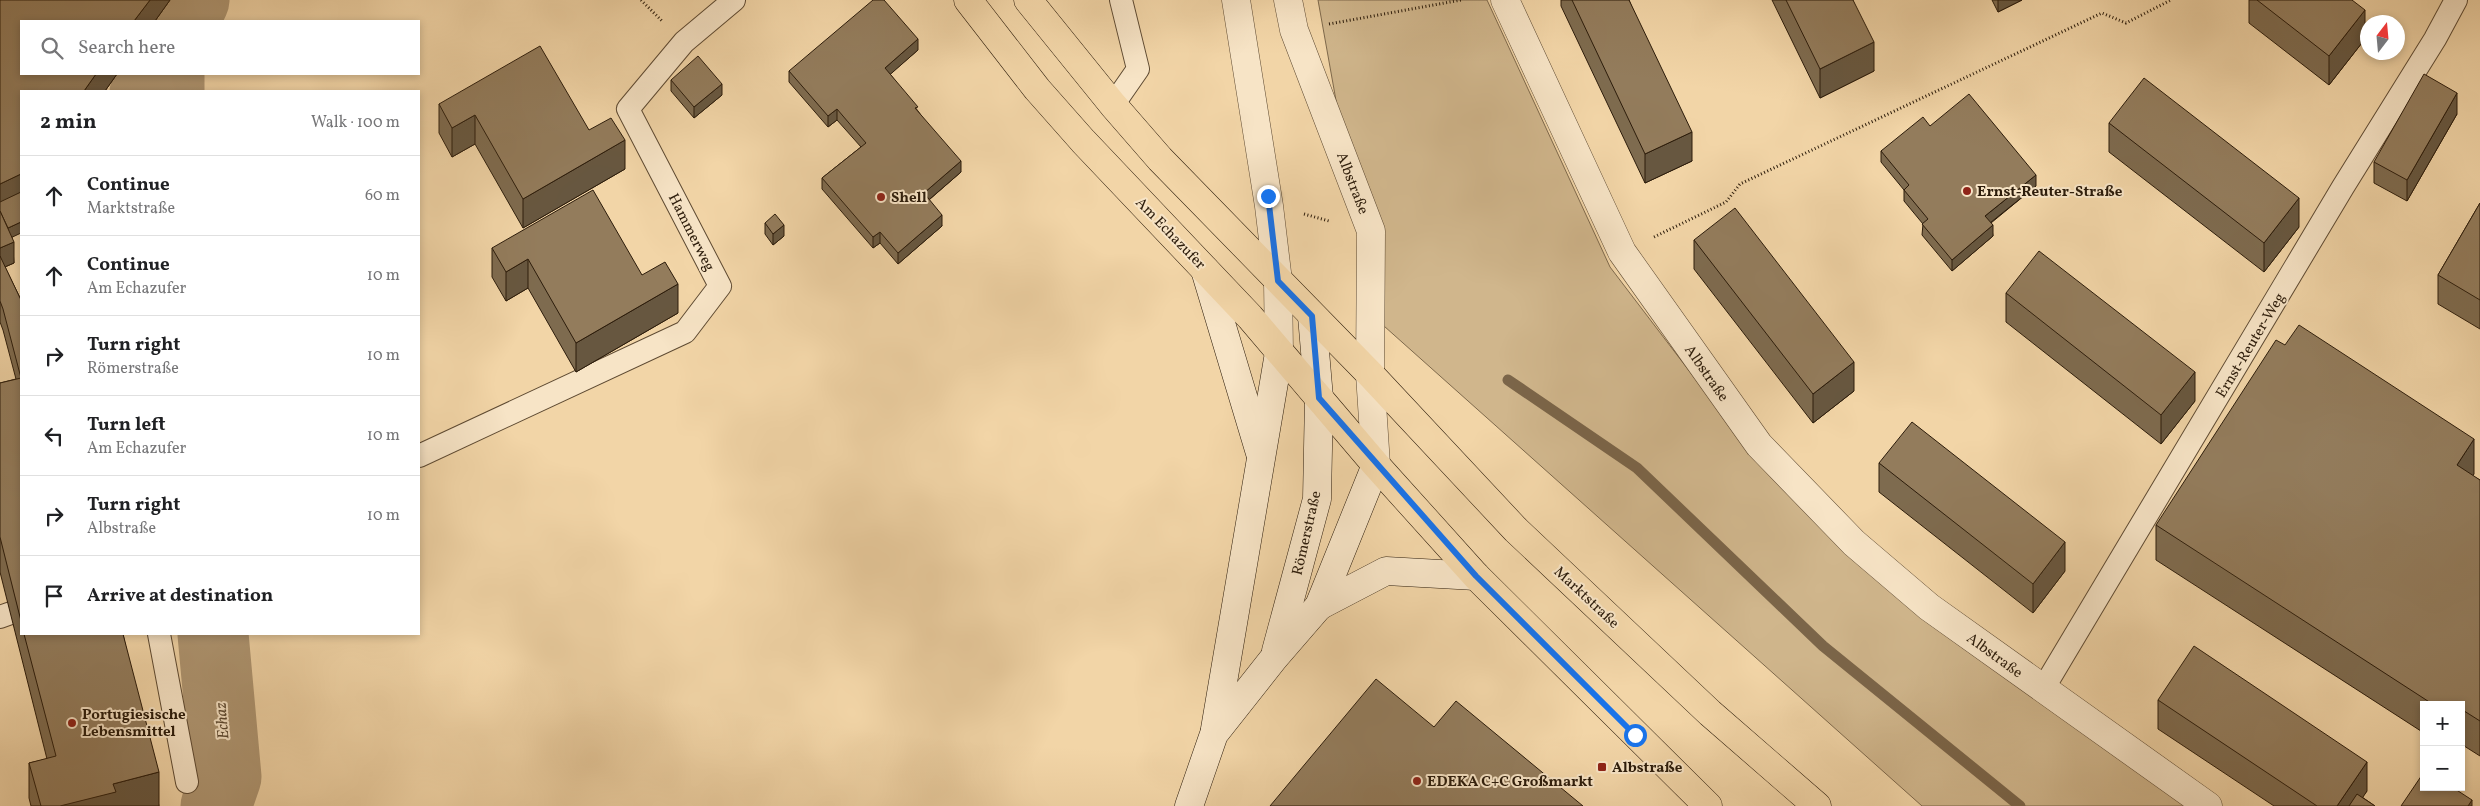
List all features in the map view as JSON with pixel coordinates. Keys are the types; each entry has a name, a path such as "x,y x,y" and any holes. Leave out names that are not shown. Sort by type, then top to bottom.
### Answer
{"main road":[{"name":"Am Echazufer","path":"968,0 1037,88 1083,142 1250,317 1376,465"},
{"path":"1028,0 1113,106 1160,159 1370,374"},
{"name":"Marktstraße","path":"1370,374 1516,530 1710,713 1817,806"},
{"path":"1376,465 1476,576 1708,806"}],"street":[{"path":"1214,734 1279,353 1278,281 1269,206 1236,0"},
{"name":"Albstraße","path":"1288,0 1294,30 1371,231 1370,374 1376,465"},
{"name":"Albstraße","path":"1505,0 1622,252 1758,446 1854,544 1929,608 2208,806"},
{"path":"1205,270 1262,459"},
{"name":"Römerstraße","path":"1274,658 1317,498 1319,398 1312,316"},
{"name":"Römerstraße","path":"1189,806 1214,734 1274,658 1319,606 1376,465"},
{"path":"1319,606 1386,571 1476,576"}],"lane":[{"name":"Hammerweg","path":"420,456 685,332 720,286 628,109 684,42 734,0"},
{"path":"1113,106 1138,69 1120,0"},
{"name":"Ernst-Reuter-Weg","path":"2043,689 2343,187 2435,40 2456,0"},
{"path":"158,635 187,782"}],"path":[{"path":"1294,30 1461,0"},
{"path":"1622,252 1726,202 1740,184 2102,13 2126,23 2171,0"},
{"path":"1269,206 1371,231"}],"shaded area":[{"path":"1318,0 1487,0 1610,267 1754,456 2206,806 1922,806 1375,318"}],"building":[{"path":"0,0 150,0 135,20 20,20 20,75 95,75 85,90 20,90 20,174 0,184"},
{"path":"873,0 884,0 918,39 885,68 918,107 915,108 961,161 924,193 942,215 898,253 880,232 873,237 822,178 866,143 837,109 828,116 789,71"},
{"path":"1572,0 1629,0 1692,132 1645,154"},
{"path":"1786,0 1853,0 1874,42 1820,69"},
{"path":"2257,0 2352,0 2365,10 2329,56"},
{"path":"540,46 589,130 611,118 625,140 523,199 475,115 452,128 439,104"},
{"path":"698,56 722,84 694,107 671,80"},
{"path":"2424,74 2457,93 2407,180 2374,162"},
{"path":"2144,78 2299,198 2264,243 2109,123"},
{"name":"Ernst-Reuter-Straße","path":"1969,94 2036,175 1985,216 1993,225 1952,260 1922,224 1928,219 1904,190 1909,185 1881,151 1923,117 1930,126"},
{"path":"593,190 642,275 665,262 678,284 576,343 528,259 506,272 492,248"},
{"path":"20,192 20,222 8,228 0,211 0,202"},
{"path":"2480,203 2480,300 2438,275"},
{"path":"1735,208 1854,362 1813,394 1694,240"},
{"path":"0,211 14,242 0,248"},
{"path":"775,214 784,225 773,234 765,223"},
{"path":"2039,251 2195,372 2161,415 2006,293"},
{"path":"0,256 20,298 20,374 3,309 0,301"},
{"path":"2299,325 2474,439 2457,465 2480,480 2480,721 2465,712 2465,701 2428,701 2156,525 2276,340 2285,345"},
{"path":"20,378 20,617 0,537 0,383"},
{"path":"1912,422 2065,542 2033,584 1879,463"},
{"path":"24,635 123,635 159,772 113,784 116,792 60,806 41,806 29,763 56,756"},
{"path":"2194,646 2367,762 2337,806 2317,806 2158,700"},
{"name":"EDEKA C+C Großmarkt","path":"1376,679 1434,727 1456,701 1583,806 1270,806"},
{"path":"2420,778 2420,791 2458,791 2472,800 2468,806 2401,806"},
{"path":"2357,794 2375,806 2349,806"}],"waterway":[{"path":"175,20 191,0"},
{"name":"Echaz","path":"184,20 194,0"},
{"path":"131,90 139,75"},
{"name":"Echaz","path":"169,75 169,90"},
{"path":"1508,380 1637,468 1823,646 2020,806"},
{"name":"Echaz","path":"213,635 226,777 216,806"}],"place":[{"name":"Ernst-Reuter-Straße","path":"1967,191"},
{"name":"Shell","path":"881,197"},
{"name":"Portugiesische Lebensmittel","path":"72,723"},
{"name":"Albstraße","path":"1602,767"},
{"name":"EDEKA C+C Großmarkt","path":"1417,781"}],"route":[{"path":"1268,196 1278,281 1312,316 1319,398 1376,465 1476,576 1635,735"}]}
